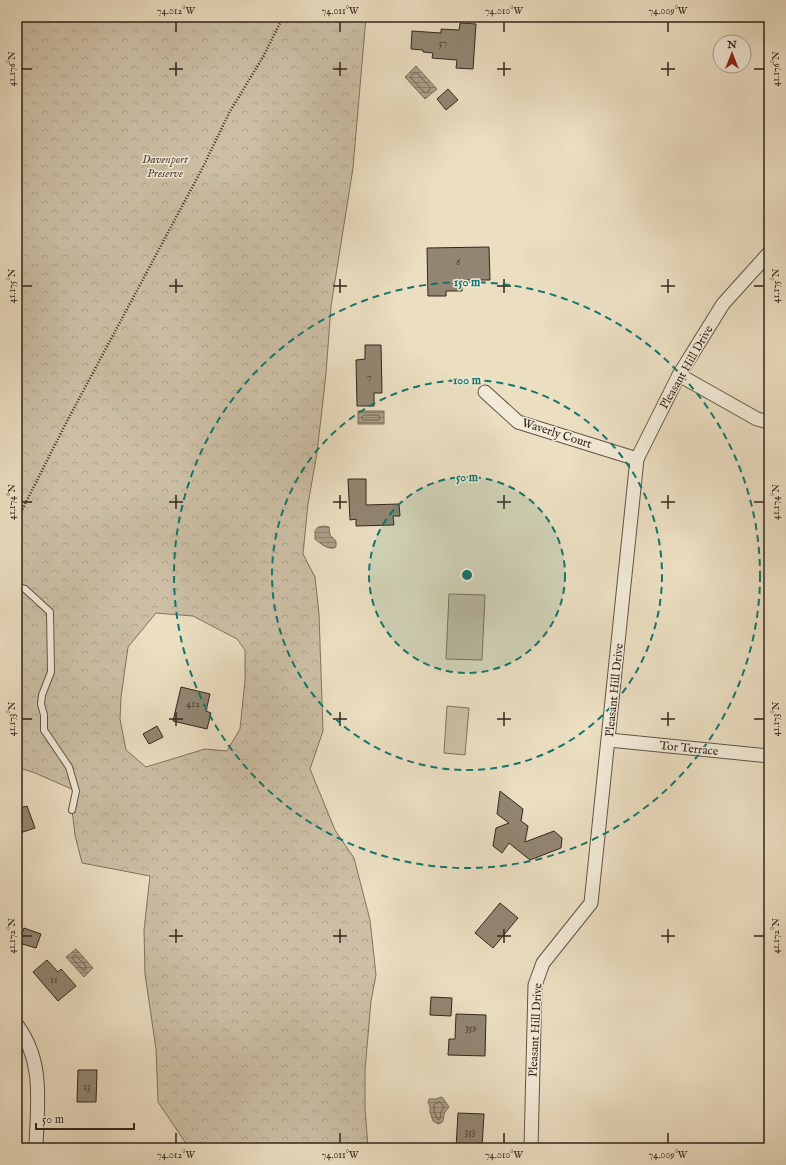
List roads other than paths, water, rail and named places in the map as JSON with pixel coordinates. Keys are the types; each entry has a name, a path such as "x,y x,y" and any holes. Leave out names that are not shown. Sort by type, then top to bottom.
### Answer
{"street":[{"name":"Pleasant Hill Drive","path":"531,1148 535,986 543,963 591,903 637,459 679,375 723,304 769,253"},
{"path":"679,375 757,419 769,422"},
{"name":"Waverly Court","path":"485,392 518,422 637,459"},
{"name":"Tor Terrace","path":"609,740 769,756"},
{"path":"17,1025 25,1036 36,1064 36,1148"}],"lane":[{"path":"17,587 25,589 50,612 51,672 42,695 41,704 44,715 44,730 69,767 76,791 72,810"}],"water":[{"path":"416,66 437,89 425,99 405,77"},
{"path":"358,411 384,411 384,424 358,424"},
{"path":"318,527 329,527 330,535 336,541 336,547 328,548 315,539 315,531"},
{"path":"76,949 93,968 84,977 66,957"},
{"path":"441,1097 449,1107 444,1114 443,1121 438,1124 433,1121 428,1102 429,1099"}],"park label":[{"name":"Davenport Preserve","path":"165,166"}]}
